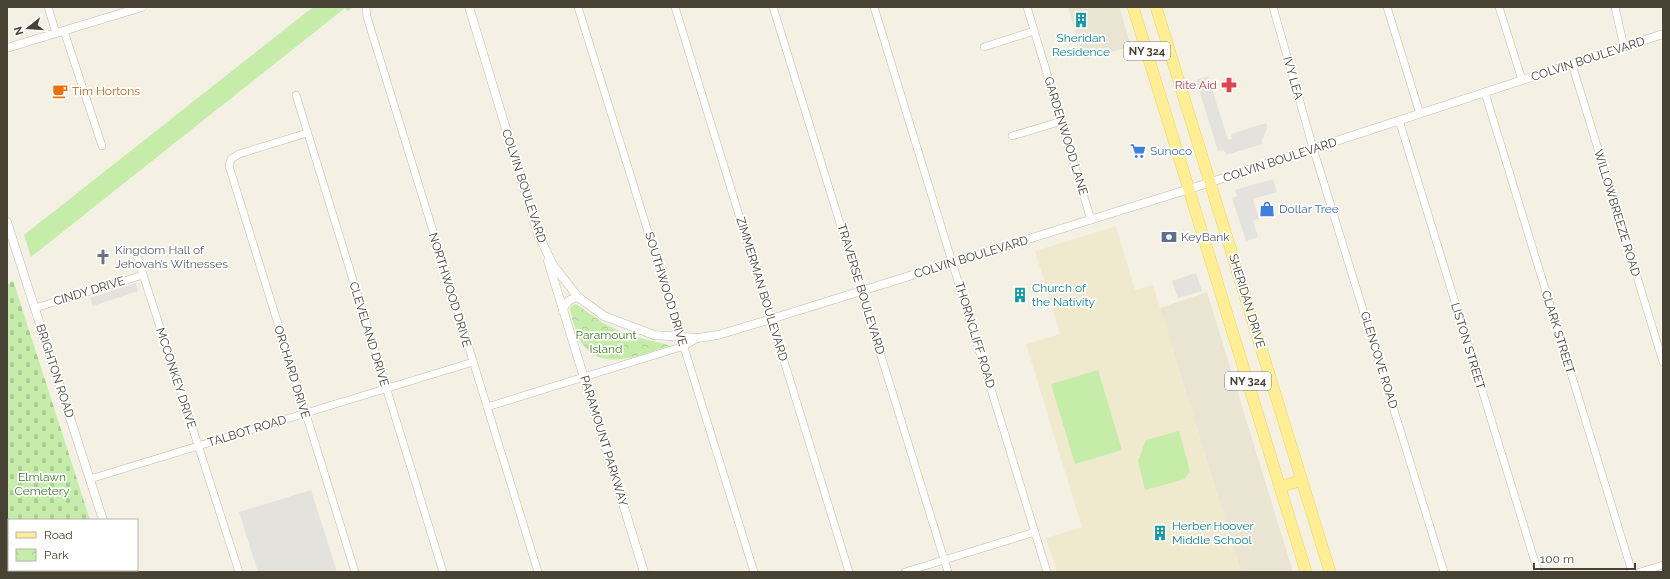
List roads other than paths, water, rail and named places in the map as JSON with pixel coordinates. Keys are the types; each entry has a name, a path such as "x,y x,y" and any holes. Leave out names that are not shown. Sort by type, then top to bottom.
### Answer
{"main road":[{"name":"SHERIDAN DRIVE","path":"1133,7 1306,572"},
{"name":"SHERIDAN DRIVE","path":"1156,7 1330,572"},
{"path":"1280,487 1302,480"}],"street":[{"path":"48,7 56,33"},
{"path":"7,48 142,7"},
{"name":"NORTHWOOD DRIVE","path":"366,7 367,17 538,572"},
{"name":"COLVIN BOULEVARD","path":"469,7 544,248 553,265 578,297 604,316 654,335 682,338 698,338 718,335 1189,190 1663,34"},
{"name":"SOUTHWOOD DRIVE","path":"578,7 754,572"},
{"name":"ZIMMERMAN BOULEVARD","path":"675,7 849,572"},
{"name":"TRAVERSE BOULEVARD","path":"774,7 948,572"},
{"name":"THORNCLIFF ROAD","path":"874,7 1047,572"},
{"name":"GARDENWOOD LANE","path":"1027,7 1091,220"},
{"name":"IVY LEA","path":"1273,7 1314,148"},
{"path":"1387,7 1420,114"},
{"path":"1499,7 1522,80"},
{"path":"1615,7 1624,47"},
{"path":"64,30 102,146"},
{"path":"984,47 1034,31"},
{"name":"WILLOWBREEZE ROAD","path":"1572,64 1663,362"},
{"name":"CLARK STREET","path":"1484,93 1632,572"},
{"name":"CLEVELAND DRIVE","path":"296,95 443,572"},
{"name":"LISTON STREET","path":"1399,120 1538,572"},
{"path":"1012,136 1062,121"},
{"name":"ORCHARD DRIVE","path":"307,133 234,156 229,163 305,414 355,572"},
{"name":"GLENCOVE ROAD","path":"1314,148 1444,572"},
{"name":"BRIGHTON ROAD","path":"7,222 103,519"},
{"name":"PARAMOUNT PARKWAY","path":"544,248 644,572"},
{"name":"MCCONKEY DRIVE","path":"136,253 239,572"},
{"name":"CINDY DRIVE","path":"35,308 143,275"},
{"path":"563,311 564,304 568,300 578,297"},
{"path":"487,407 684,346 698,338"},
{"name":"TALBOT ROAD","path":"90,479 473,362"},
{"path":"905,572 1035,532"},
{"path":"1640,572 1663,565"}],"place":[{"name":"Sheridan Residence","path":"1081,20"},
{"name":"Rite Aid","path":"1229,85"},
{"name":"Tim Hortons","path":"60,91"},
{"name":"Sunoco","path":"1138,151"},
{"name":"Dollar Tree","path":"1267,209"},
{"name":"KeyBank","path":"1169,237"},
{"name":"Kingdom Hall of Jehovah’s Witnesses","path":"103,257"},
{"name":"Church of the Nativity","path":"1020,295"},
{"name":"Herber Hoover Middle School","path":"1160,533"}],"park label":[{"name":"Paramount Island","path":"606,342"},
{"name":"Elmlawn Cemetery","path":"42,484"}]}
